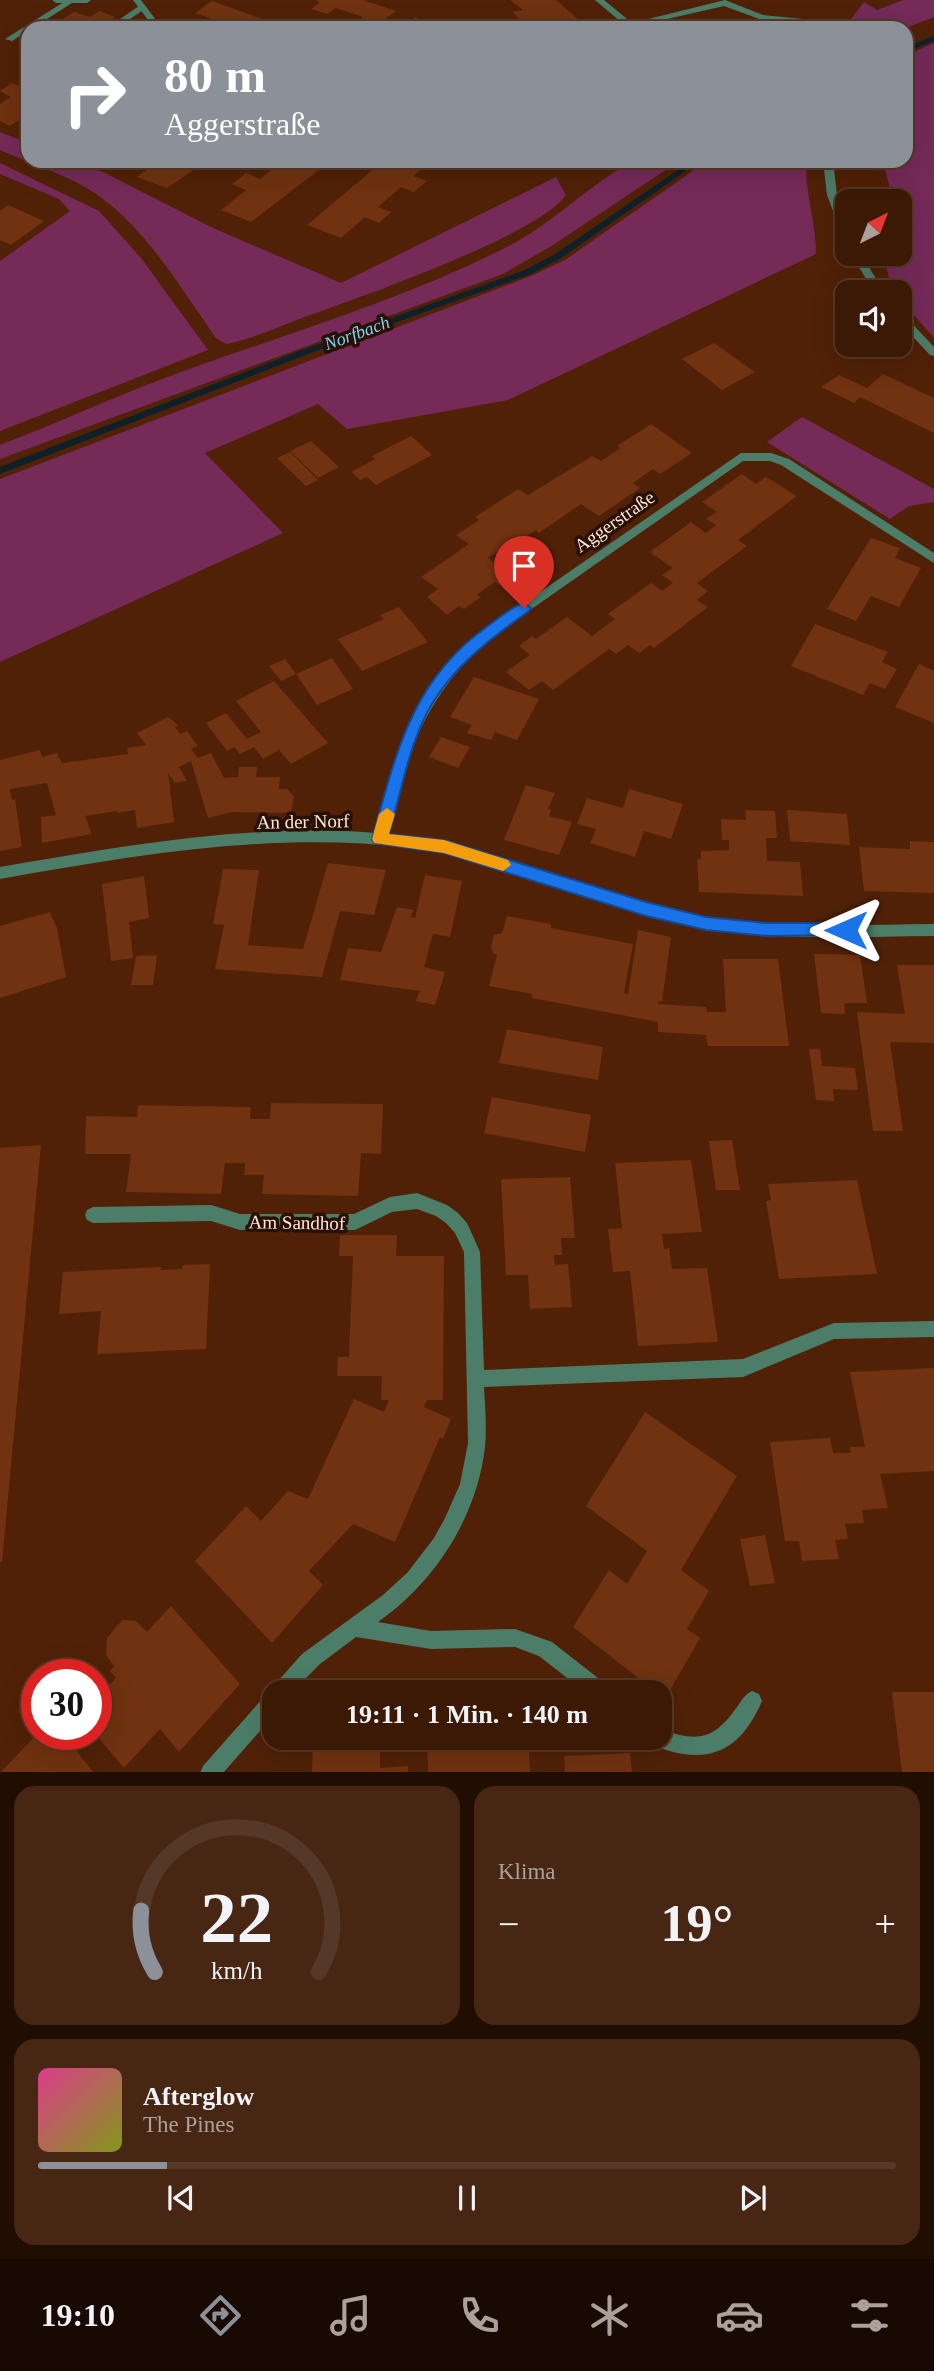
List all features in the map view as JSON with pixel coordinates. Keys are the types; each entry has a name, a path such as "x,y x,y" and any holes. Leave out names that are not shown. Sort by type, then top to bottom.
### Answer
{"street":[{"path":"56,0 87,0"},
{"path":"599,0 622,21"},
{"path":"38,21 71,1"},
{"path":"651,21 723,1 762,17 800,21"},
{"path":"119,21 139,4 152,21"},
{"path":"9,39 21,32"},
{"path":"828,168 829,184 835,201"},
{"path":"912,330 934,353"},
{"name":"Aggerstraße","path":"380,839 407,742 418,714 456,662 479,640 741,457 763,456 785,462 934,559"},
{"name":"An der Norf","path":"0,873 108,854 176,847 276,839 380,839 444,847 646,909 706,923 767,929 934,930"},
{"name":"Am Sandhof","path":"93,1215 211,1213 240,1222 355,1222 404,1201 441,1210 461,1228 472,1252 476,1379 475,1462 463,1506 414,1579 399,1594 312,1657 291,1680"},
{"path":"476,1379 743,1367 834,1331 934,1329"},
{"path":"354,1627 450,1641 501,1636 515,1638 545,1649 585,1680"},
{"path":"672,1742 691,1748 720,1741 733,1731 752,1700"},
{"path":"211,1772 262,1714"}],"shaded area":[{"path":"903,0 934,0 934,17 913,25 913,21 849,21 864,2 877,10"},
{"path":"934,43 934,338 912,313 912,280 889,280 886,266 912,266 912,189 890,189 885,168 913,168 913,52"},
{"path":"0,132 21,140 21,159 0,150"},
{"path":"0,163 99,211 141,258 208,350 0,431 0,261 70,211 59,199 0,174"},
{"path":"43,168 92,168 103,172 213,228 341,283 556,177 566,195 549,211 521,228 444,264 255,336 226,344 216,338 158,255 124,217 85,187"},
{"path":"622,168 668,168 553,245 503,274 0,459 0,445 157,381 376,304 461,269 520,240"},
{"path":"697,168 806,168 816,254 508,400 347,429 318,404 205,453 283,533 0,662 0,479 531,276 565,260"},
{"path":"802,417 934,489 934,502 909,506 890,519 767,442"}],"building":[{"path":"315,0 363,0 396,11 382,21 358,21 363,17 336,8 327,14 311,9 320,2"},
{"path":"510,0 556,0 580,21 520,21 513,12 523,10"},
{"path":"212,1 268,21 218,21 195,13"},
{"path":"99,11 115,17 109,21 59,21 74,12 90,17"},
{"path":"415,17 426,21 410,21"},
{"path":"12,83 21,86 21,119 10,126 0,121 0,104 11,97 0,91"},
{"path":"149,168 197,168 167,188 137,177"},
{"path":"273,168 321,168 251,222 221,210 246,190 232,184 246,173 260,179"},
{"path":"375,168 423,168 413,176 427,181 414,192 401,187 378,207 391,212 379,223 365,217 341,238 307,225"},
{"path":"8,205 44,221 11,245 0,240 0,211"},
{"path":"714,343 755,372 722,390 682,359"},
{"path":"883,374 934,398 934,433 860,397 854,403 821,387 839,375 867,388"},
{"path":"651,424 692,453 660,474 653,469 633,483 640,488 599,516 581,504 539,533 536,530 527,536 530,539 518,548 510,543 488,558 512,576 499,585 495,582 486,588 477,595 481,597 464,609 459,606 447,615 427,597 438,589 421,577 469,544 456,535 479,520 475,517 518,489 528,495 592,456 601,461 621,448 617,446"},
{"path":"411,436 432,455 376,485 367,477 360,480 351,472 375,459 372,456"},
{"path":"311,441 339,467 318,478 290,451"},
{"path":"290,452 318,480 306,486 277,458"},
{"path":"742,474 756,484 766,477 797,496 738,540 747,546 697,583 708,591 697,600 708,607 654,648 650,645 639,653 628,645 616,654 609,649 553,690 542,681 529,690 506,672 530,655 519,646 532,636 536,639 567,617 592,636 615,619 608,614 651,583 662,591 673,583 662,575 673,568 650,552 691,522 706,533 716,525 706,519 717,512 702,502"},
{"path":"871,538 900,548 895,558 921,568 899,607 871,596 856,621 827,609"},
{"path":"399,607 428,642 362,671 338,639 384,619 380,615"},
{"path":"815,624 888,652 882,662 897,669 885,689 870,683 863,695 791,666"},
{"path":"332,658 353,689 317,705 296,674"},
{"path":"285,659 296,674 281,681 269,666"},
{"path":"919,664 934,671 934,723 895,707"},
{"path":"474,677 539,699 517,740 495,732 491,740 467,733 472,725 450,717"},
{"path":"274,681 328,743 291,764 279,750 263,759 254,747 240,754 234,747 227,751 206,723 226,713 247,739 261,732 236,701"},
{"path":"168,717 178,725 175,727 180,734 187,731 198,746 191,749 198,758 211,753 224,778 238,777 239,767 257,767 256,777 280,777 279,789 287,789 294,796 291,813 232,812 208,818 191,761 179,767 187,781 175,783 168,773 174,822 137,828 135,810 85,816 92,834 42,843 41,817 56,815 47,783 10,789 12,800 15,799 22,847 0,851 0,760 40,750 42,757 57,753 62,763 128,754 127,748 146,745 137,733"},
{"path":"441,737 470,747 458,768 429,757"},
{"path":"526,785 555,793 548,809 551,810 549,816 572,822 559,855 504,840"},
{"path":"629,789 683,804 671,839 644,831 635,857 590,843 596,829 577,824 587,798 623,808"},
{"path":"745,810 775,811 777,838 766,838 767,861 800,862 803,896 699,892 697,859 701,859 701,851 729,850 729,840 722,840 721,819 746,820"},
{"path":"787,810 847,814 850,845 790,841"},
{"path":"910,841 934,842 934,893 864,891 859,847 910,849"},
{"path":"328,863 386,870 374,915 340,911 322,977 215,969 224,925 213,924 223,869 259,870 248,945 303,949"},
{"path":"425,875 462,881 450,937 433,934 424,967 445,972 435,1005 416,1001 420,991 340,980 348,948 381,952 397,907 413,910 411,917 415,918"},
{"path":"144,876 149,918 129,922 133,958 111,961 102,884"},
{"path":"50,912 57,928 66,977 0,998 0,926"},
{"path":"507,916 551,924 551,928 633,944 624,993 628,994 638,930 671,937 662,1002 658,1001 658,1004 706,1007 707,1012 726,1012 723,959 778,959 789,1046 708,1046 706,1035 658,1032 658,1022 532,998 532,994 489,986 497,955 493,953 491,946 494,935 502,933"},
{"path":"814,954 860,955 867,1003 844,1003 845,1014 821,1013"},
{"path":"157,955 153,985 131,985 136,956"},
{"path":"897,965 934,965 934,1043 890,1042 903,1131 873,1131 857,1012 905,1014"},
{"path":"507,1029 603,1047 598,1080 499,1063"},
{"path":"809,1049 820,1049 822,1066 855,1068 858,1090 833,1089 834,1101 816,1100"},
{"path":"492,1097 591,1115 585,1152 484,1133"},
{"path":"271,1103 383,1104 381,1154 361,1153 358,1196 262,1194 264,1175 244,1175 245,1163 225,1163 221,1194 126,1192 131,1154 85,1154 86,1116 137,1117 138,1105 251,1107 250,1119 270,1119"},
{"path":"732,1140 740,1190 716,1190 709,1141"},
{"path":"41,1145 2,1562 0,1562 0,1148"},
{"path":"691,1160 702,1232 662,1234 664,1249 669,1248 672,1269 707,1268 718,1342 638,1346 630,1271 613,1272 608,1229 622,1228 615,1163"},
{"path":"570,1177 575,1238 561,1238 562,1255 554,1255 555,1265 568,1264 572,1307 530,1309 528,1275 506,1275 501,1179"},
{"path":"857,1180 877,1274 779,1279 766,1201 771,1200 768,1184"},
{"path":"340,1235 397,1235 396,1256 444,1256 443,1400 427,1400 424,1407 451,1419 443,1439 440,1437 395,1542 353,1524 309,1571 323,1585 272,1643 195,1561 246,1506 261,1521 288,1491 308,1499 354,1399 384,1412 389,1400 381,1400 382,1376 337,1376 338,1357 349,1357 353,1256 339,1256"},
{"path":"210,1264 206,1349 97,1354 101,1311 59,1314 63,1272 161,1267 161,1270 182,1269 183,1265"},
{"path":"934,1368 934,1471 880,1474 888,1508 862,1510 864,1523 845,1524 848,1539 835,1540 839,1559 802,1561 799,1541 785,1541 770,1442 830,1438 833,1453 851,1453 850,1447 865,1447 850,1372"},
{"path":"645,1412 737,1476 681,1570 709,1591 687,1629 700,1638 672,1687 672,1680 641,1680 573,1627 609,1570 627,1584 647,1551 586,1506"},
{"path":"765,1535 775,1583 750,1586 740,1539"},
{"path":"171,1606 240,1684 179,1752 160,1729 124,1768 109,1750 112,1750 112,1682 116,1678 112,1673 112,1659 106,1655 107,1638 122,1620 136,1621 147,1632"},
{"path":"892,1692 934,1692 934,1772 902,1772"},
{"path":"22,1750 76,1750 93,1772 1,1772"},
{"path":"313,1750 380,1750 380,1768 408,1766 408,1772 312,1772"},
{"path":"427,1750 529,1752 530,1772 428,1772"},
{"path":"630,1753 632,1772 565,1772 564,1756"}],"waterway":[{"name":"Norfbach","path":"913,47 934,38"},
{"name":"Norfbach","path":"0,471 305,352 528,272 558,256 686,168"}],"slow traffic":[{"path":"387,814 380,839 444,847 503,865"}],"route":[{"path":"524,608 479,640 456,662 418,714 407,742 380,839 444,847 646,909 706,923 767,929 846,930"}]}
